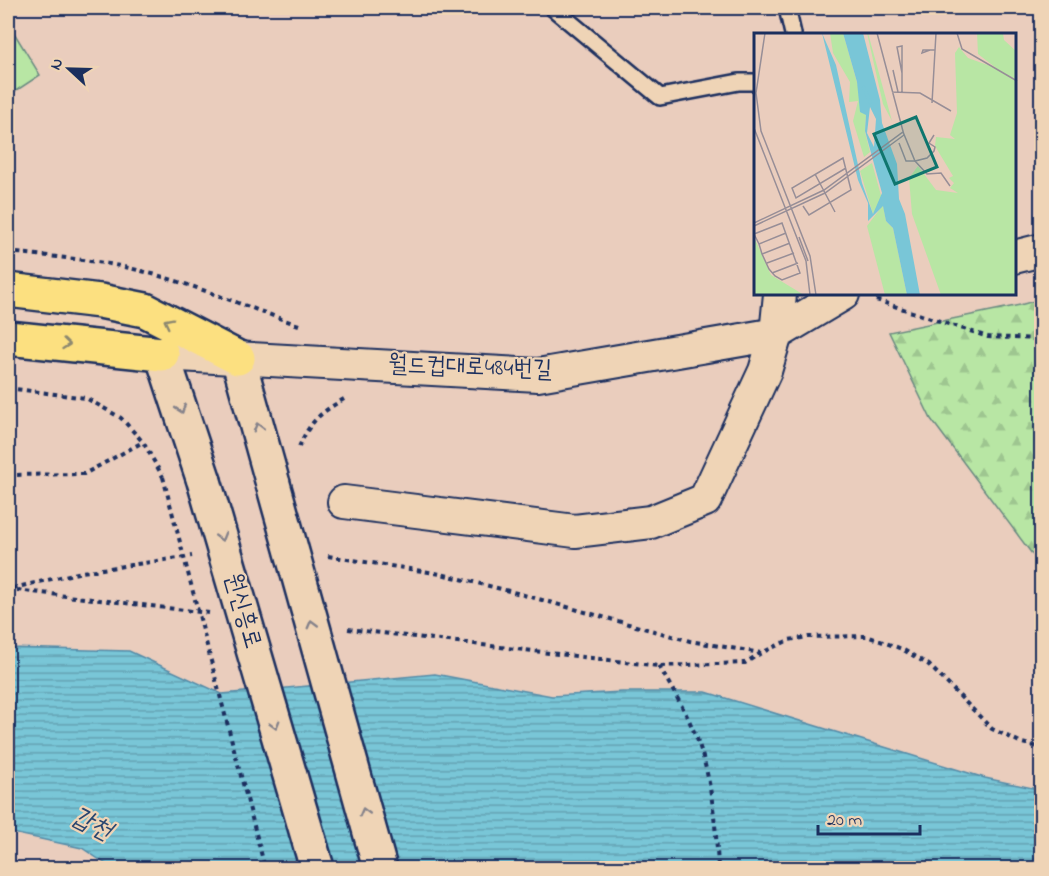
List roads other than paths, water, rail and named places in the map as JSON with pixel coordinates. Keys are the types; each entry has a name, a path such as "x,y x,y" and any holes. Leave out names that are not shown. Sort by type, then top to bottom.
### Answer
{"main road":[{"path":"8,290 145,310 238,358"},
{"path":"8,338 162,354"}],"street":[{"path":"1016,256 1041,250"},
{"path":"344,502 575,531 651,522 705,500 765,371 776,334 780,296"},
{"name":"월드컵대로484번길","path":"162,354 538,375 776,334 856,296"},
{"name":"원신흥로","path":"162,354 204,481 317,868"},
{"path":"238,358 380,868"}],"lane":[{"path":"553,8 660,97 739,82 754,82"},
{"path":"787,8 793,33"}],"water":[{"name":"갑천","path":"8,648 129,651 222,694 435,674 552,696 622,692 706,692 985,778 1042,790 1041,868 112,868 82,848 8,832"}]}
